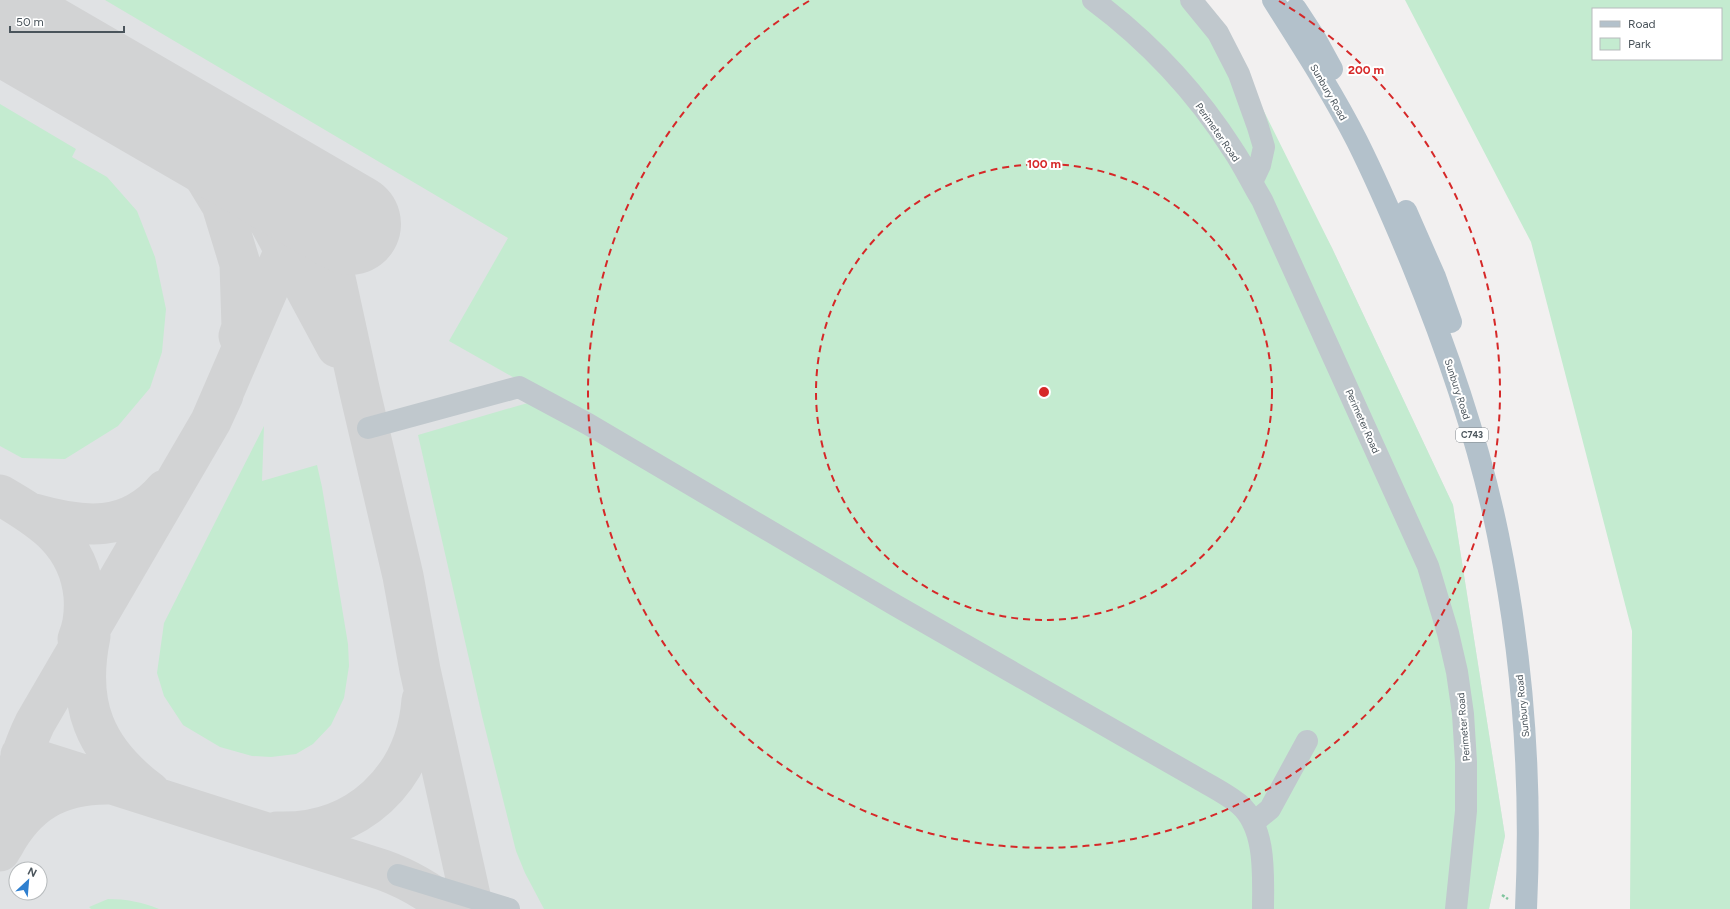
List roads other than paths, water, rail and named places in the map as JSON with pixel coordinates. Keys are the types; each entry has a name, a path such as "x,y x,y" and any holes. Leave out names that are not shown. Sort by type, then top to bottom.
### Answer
{"main road":[{"name":"Sunbury Road","path":"1273,0 1356,140 1390,211 1432,312 1455,379 1483,471 1498,536 1509,598 1525,728 1528,844 1526,909"},
{"name":"Sunbury Road","path":"1290,0 1315,38 1367,130 1402,202 1435,277 1465,361 1488,437 1502,492 1520,580 1533,665 1539,747 1542,832 1540,909"}],"lane":[{"name":"Perimeter Road","path":"1093,0 1114,16 1150,48 1182,82 1216,125 1234,151 1252,182 1278,234 1428,566 1448,633 1457,672 1463,714 1466,762 1466,811 1456,909"},
{"path":"1191,0 1218,33 1239,74 1258,127 1264,148 1260,165 1252,182"},
{"path":"368,428 519,387 588,424 902,609 1198,778 1240,805 1253,823 1260,842 1263,862 1263,909"},
{"path":"1253,823 1270,809 1307,741"},
{"path":"398,875 475,900 509,909"}]}
